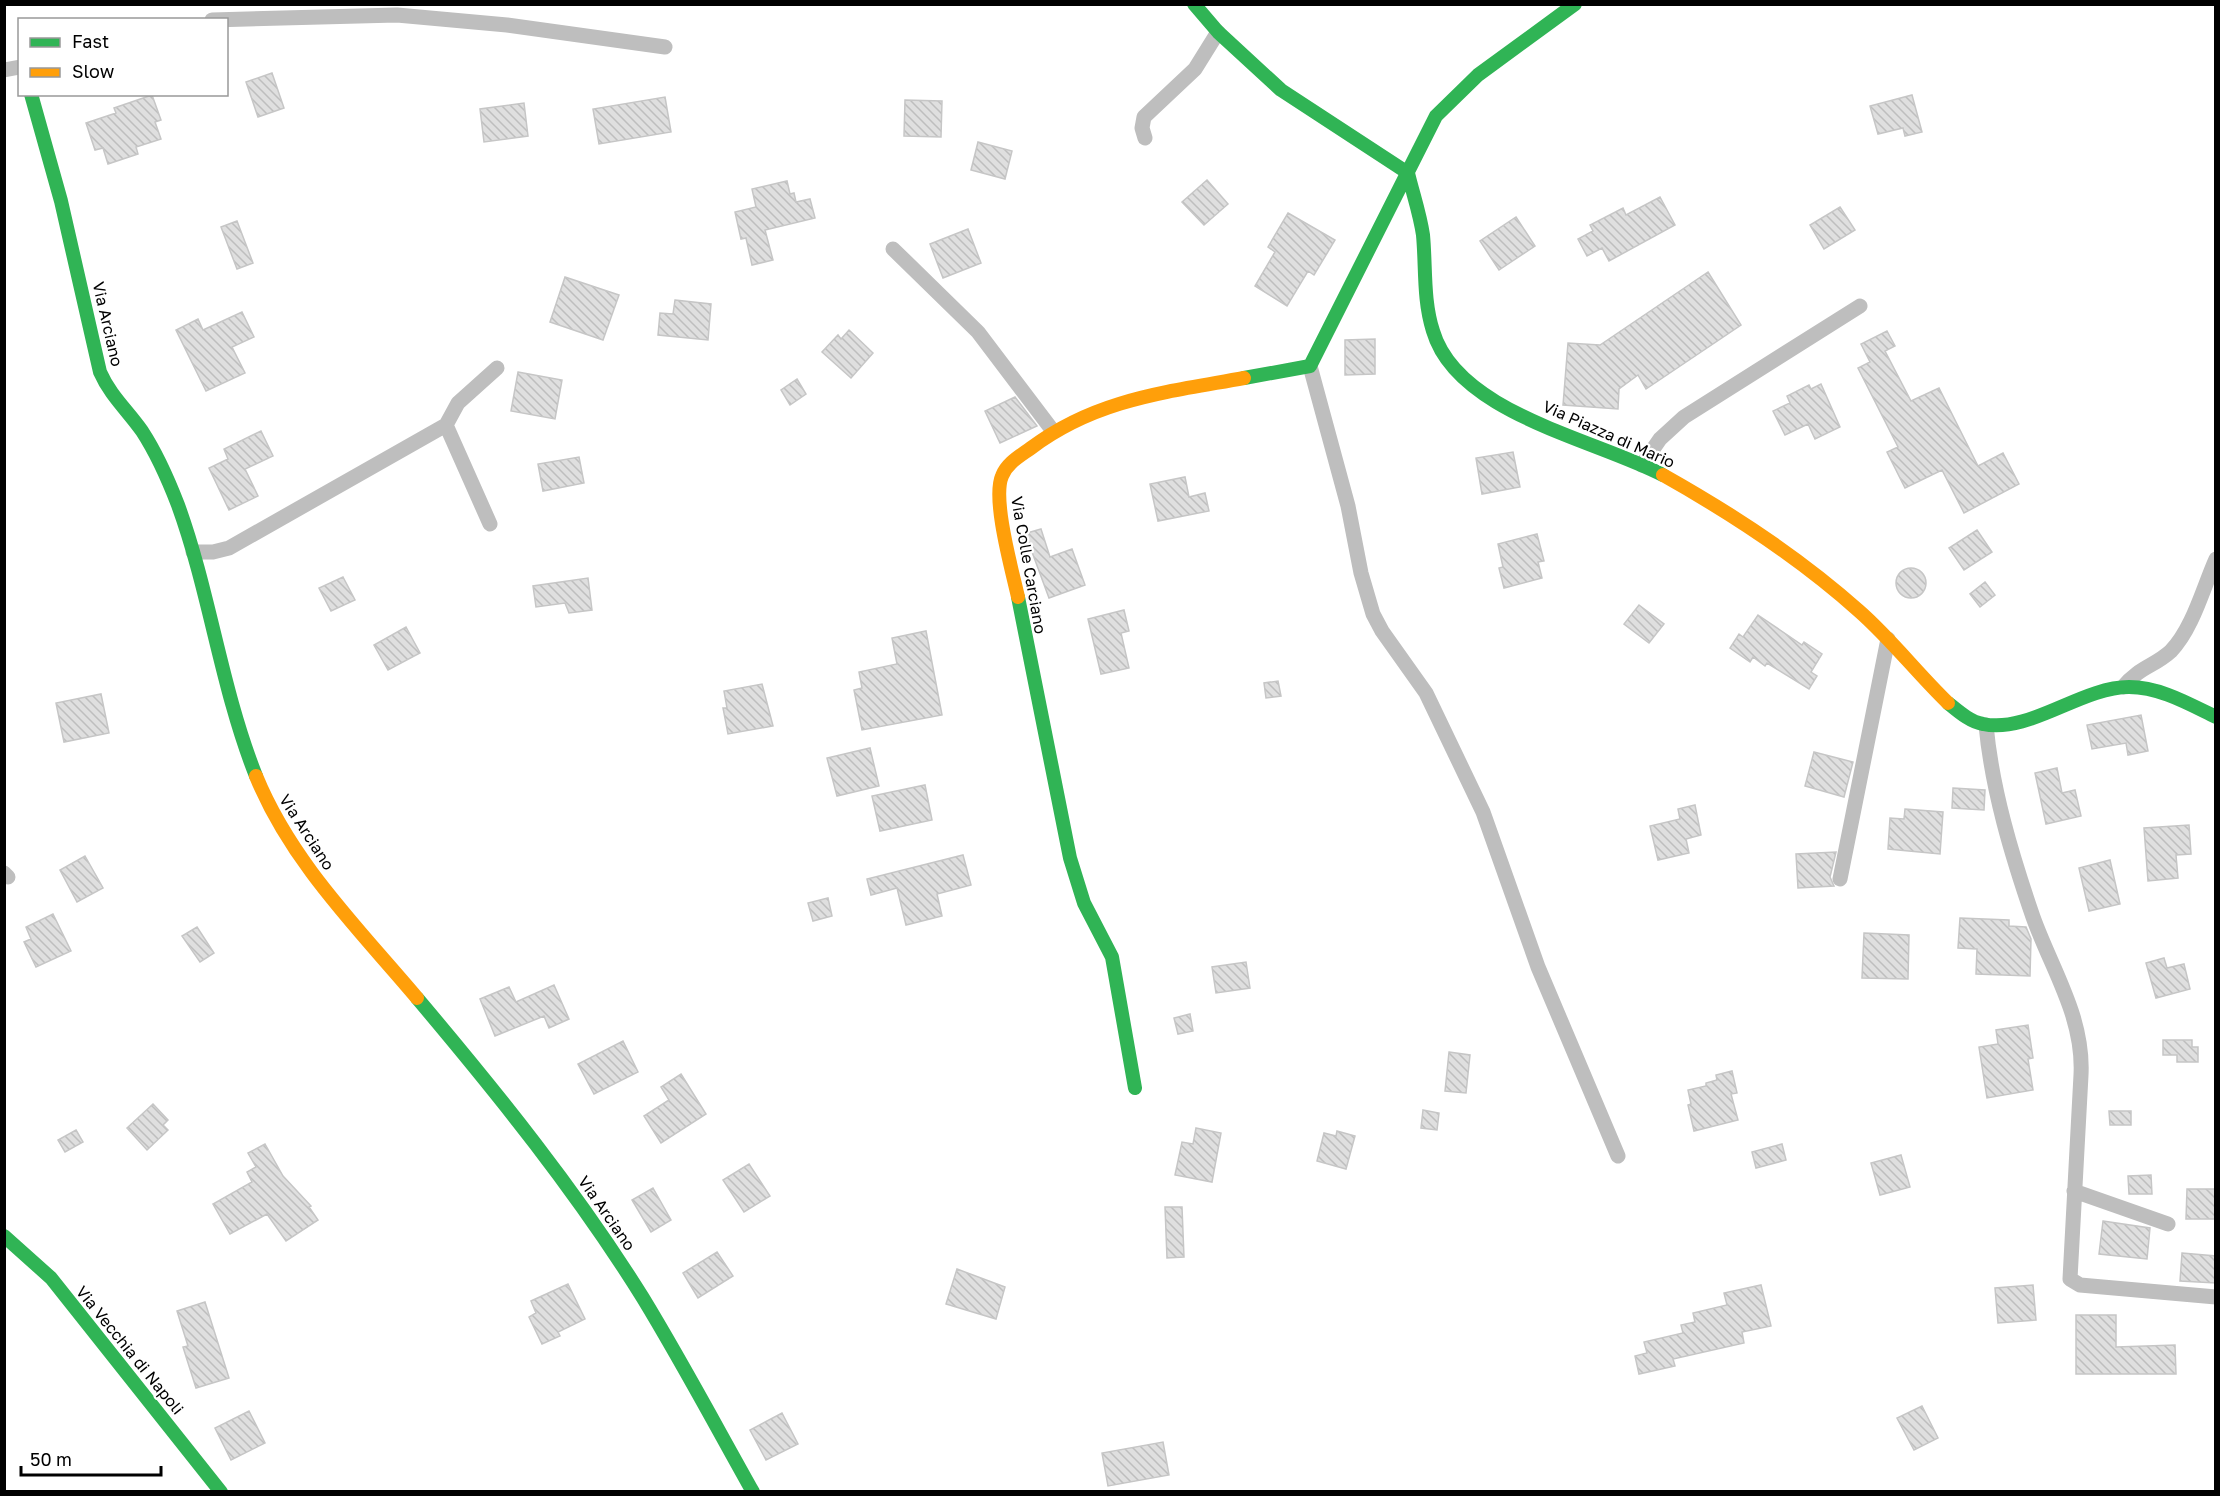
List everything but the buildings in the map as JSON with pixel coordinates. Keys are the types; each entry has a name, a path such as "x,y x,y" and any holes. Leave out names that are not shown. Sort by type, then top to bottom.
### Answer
{"street":[{"path":"1194,4 1218,32 1281,90 1361,140 1408,173"},
{"path":"1575,4 1493,64 1450,100 1432,122 1310,366 1344,490 1373,614 1382,631 1426,693 1483,812 1538,967 1618,1156"},
{"path":"228,20 397,15 507,25 665,47"},
{"path":"1145,138 1142,129 1144,117 1195,69 1218,32"},
{"name":"Via Arciano","path":"32,96 69,232 99,370 111,393 141,429 155,455 193,552 244,750 262,794 282,832 315,879 503,1100 577,1201 643,1298 753,1491"},
{"name":"Via Piazza di Mario","path":"1408,173 1423,234 1430,320 1438,345 1447,361 1467,380 1499,401 1642,465 1700,497 1783,553 1841,596 1888,639 1952,704 1969,718 1986,725"},
{"path":"893,249 978,332 1053,431"},
{"path":"1642,465 1660,439 1684,417 1860,306"},
{"name":"Via Colle Carciano","path":"1135,1088 1112,957 1084,903 1070,858 999,504 999,484 1007,467 1053,431 1088,413 1124,401 1310,366"},
{"path":"193,552 213,552 229,548 446,425 458,403 497,368"},
{"path":"446,425 490,524"},
{"path":"2123,687 2135,674 2166,655 2179,640 2216,559"},
{"path":"1840,879 1888,639"},
{"path":"2216,717 2156,691 2123,687 2086,694 2012,723 1986,725 1994,778 2019,875 2079,1032 2082,1063 2068,1267 2072,1282 2080,1285 2216,1297"},
{"path":"2074,1191 2168,1224"},
{"name":"Via Vecchia di Napoli","path":"4,1236 51,1278 221,1491"}],"traffic: fast":[{"path":"1194,4 1218,32 1281,90 1408,173 1423,235 1426,295 1433,331 1447,359 1469,383 1498,403 1531,420 1663,475"},
{"path":"1244,378 1310,366 1436,116 1478,75 1575,4"},
{"path":"32,96 61,201 100,372 147,440 162,467 178,505 199,572 224,675 256,776"},
{"path":"1018,597 1070,858 1084,903 1112,957 1135,1088"},
{"path":"1948,703 1973,721 2001,725 2037,717 2092,694 2129,687 2163,693 2216,717"},
{"path":"417,998 536,1144 618,1259 672,1346 753,1492"},
{"path":"4,1236 51,1278 221,1492"}],"traffic: slow":[{"path":"1018,597 999,501 1002,476 1010,464 1056,431 1107,408 1160,393 1244,378"},
{"path":"1663,475 1764,538 1814,573 1882,633 1948,703"},
{"path":"256,776 271,807 307,866 349,920 417,998"}]}
